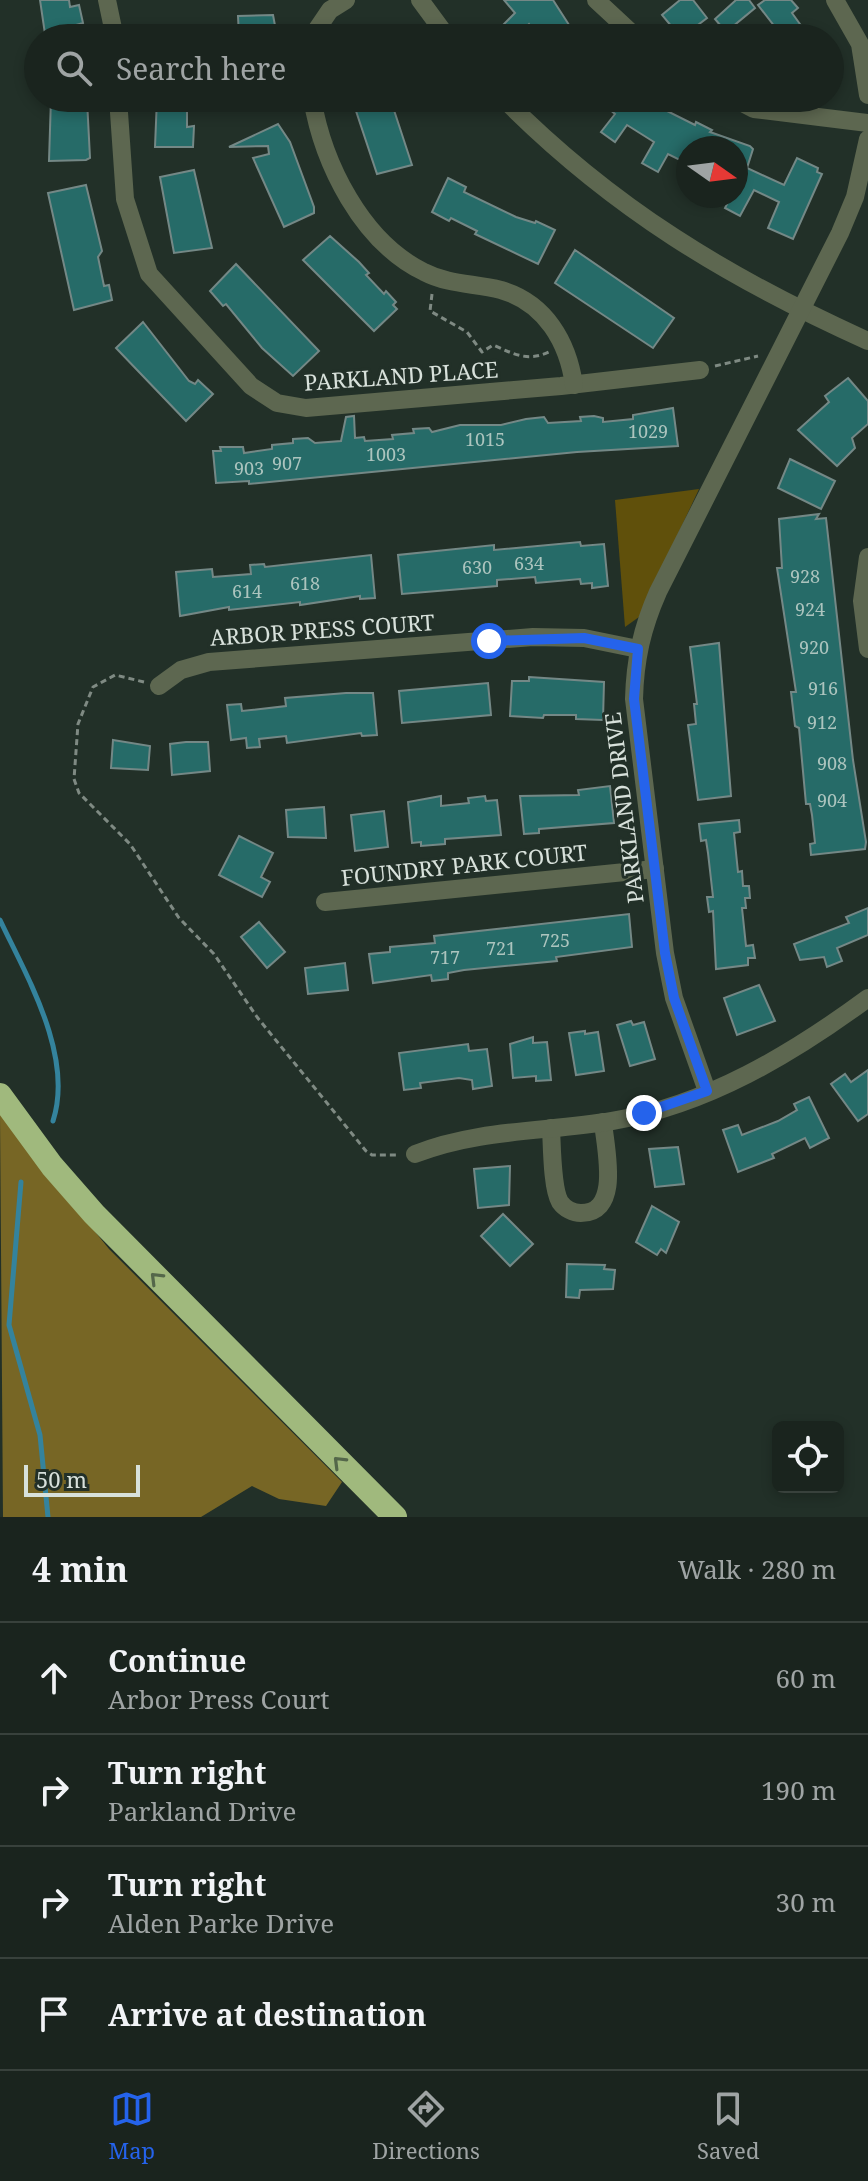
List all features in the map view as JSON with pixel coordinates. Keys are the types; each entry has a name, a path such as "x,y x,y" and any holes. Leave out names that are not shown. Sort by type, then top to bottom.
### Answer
{"highway":[{"path":"0,1095 52,1166 94,1214 395,1517"}],"street":[{"path":"107,0 112,24"},
{"path":"320,24 330,10 346,0"},
{"path":"420,0 438,24"},
{"path":"596,0 622,24"},
{"path":"835,0 860,44 868,95"},
{"name":"PARKLAND PLACE","path":"119,112 125,199 149,274 264,397 277,403 306,408 574,385 700,370"},
{"path":"316,112 334,167 358,211 385,246 437,278 499,289 528,304 560,334 569,354 574,385"},
{"path":"518,112 585,176 714,265 868,341"},
{"path":"778,112 868,123"},
{"name":"PARKLAND DRIVE","path":"707,1091 674,998 634,699 638,649 658,592 855,197 868,139"},
{"path":"868,557 862,601 868,649"},
{"name":"ARBOR PRESS COURT","path":"159,686 193,664 209,662 533,637 584,638 638,649"},
{"name":"FOUNDRY PARK COURT","path":"325,902 655,869"},
{"path":"415,1154 449,1141 603,1122 644,1113 707,1091 786,1056 868,998"},
{"path":"551,1128 558,1199 569,1211 585,1213 601,1205 608,1188 603,1122"}],"path":[{"path":"433,289 428,307 430,311 467,332 482,352 493,345 513,355 535,359 558,351"},
{"path":"700,370 758,356"},
{"path":"159,686 115,675 93,687 78,724 74,779 79,793 130,844 179,918 214,954 257,1017 366,1151 382,1156 415,1154"}],"shaded area":[{"path":"699,489 639,617 625,627 615,500"},
{"path":"0,1114 109,1249 342,1482 326,1506 279,1499 252,1486 201,1517 3,1517"}],"building":[{"path":"40,0 69,0 70,7 79,5 83,23 44,24"},
{"path":"504,0 553,0 568,24 504,24 515,13"},
{"path":"680,0 693,0 707,18 699,24 670,24 662,15"},
{"path":"736,0 749,0 755,8 736,24 719,24 715,19"},
{"path":"765,0 791,0 798,8 792,13 800,24 773,24 758,5"},
{"path":"273,15 275,24 238,24 238,16"},
{"path":"51,112 88,112 90,158 49,161"},
{"path":"156,112 187,112 187,127 194,126 193,147 155,147"},
{"path":"356,112 395,112 412,165 377,174"},
{"path":"613,112 669,112 721,136 676,136 676,158 668,154 658,172 642,163 654,142 627,125 615,142 601,132 615,114"},
{"path":"278,124 290,142 314,207 314,213 284,227 253,158 269,154 268,146 229,147"},
{"path":"748,145 753,149 748,165"},
{"path":"797,158 818,168 817,172 822,174 793,239 768,228 779,202 754,190 748,201 748,168 784,185"},
{"path":"194,170 212,248 174,253 160,177"},
{"path":"448,178 466,187 464,192 516,217 536,221 555,230 538,264 475,234 477,231 451,218 449,221 432,212"},
{"path":"86,185 102,251 98,257 104,286 109,285 112,300 74,310 48,193"},
{"path":"725,208 744,208 740,216"},
{"path":"330,236 359,262 369,273 366,275 384,294 386,291 396,302 393,305 397,309 374,331 303,260"},
{"path":"575,250 674,318 653,348 555,283"},
{"path":"236,264 319,351 293,376 262,348 226,304 223,306 210,291"},
{"path":"143,322 189,381 195,384 198,380 213,394 186,421 116,348"},
{"path":"848,378 868,401 868,424 852,438 855,448 837,466 798,430 829,402 825,396"},
{"path":"673,408 678,446 577,452 249,484 249,481 216,483 213,451 221,451 220,447 243,447 244,453 293,443 293,439 308,438 315,443 341,441 346,417 354,416 355,438 364,437 365,441 393,439 392,435 414,433 413,429 429,428 432,432 460,425 501,425 544,417 548,423 581,421 580,417 594,416 603,418 603,422 633,419 633,415"},
{"path":"790,459 835,481 821,509 778,488"},
{"path":"819,514 816,519 826,518 853,760 866,842 865,849 811,855 810,844 815,843 812,815 810,804 806,804 799,728 795,726 791,692 796,692 777,568 782,568 779,519"},
{"path":"580,542 581,546 604,544 608,586 592,588 592,583 581,584 580,579 536,583 535,577 497,580 497,586 402,594 398,555 494,545 494,550"},
{"path":"371,555 375,598 360,599 360,596 300,605 300,602 229,610 229,607 180,616 176,572 212,569 213,577 251,574 250,565 264,564 265,567"},
{"path":"719,643 731,796 698,800 688,725 696,724 694,704 697,704 690,647"},
{"path":"529,677 604,682 603,720 576,719 576,715 544,715 543,718 510,716 512,681 529,681"},
{"path":"488,683 491,715 402,723 399,691"},
{"path":"373,693 377,735 362,736 361,733 287,743 286,736 259,739 260,747 247,748 246,738 231,740 227,705 241,704 242,711 286,706 285,698"},
{"path":"113,740 150,746 148,770 111,768"},
{"path":"208,742 210,771 172,775 170,744"},
{"path":"610,786 614,823 539,829 539,833 524,834 520,796 579,795 578,790"},
{"path":"441,796 441,806 469,803 468,798 485,796 486,801 497,800 501,835 445,839 445,844 421,846 421,842 412,843 408,802"},
{"path":"324,807 326,838 288,837 286,810"},
{"path":"384,811 388,847 355,851 351,815"},
{"path":"739,820 740,832 734,833 738,872 742,871 743,886 749,886 750,898 745,898 746,908 742,908 746,946 753,945 755,958 748,958 748,965 716,969 713,911 709,912 707,897 713,897 708,853 706,840 701,841 699,824"},
{"path":"239,836 273,853 261,877 270,882 262,897 219,875"},
{"path":"868,908 868,935 837,948 842,961 827,967 824,957 800,960 794,944 849,923 846,917"},
{"path":"629,914 632,947 556,957 557,961 464,970 448,973 448,979 432,981 431,975 373,983 369,954 390,952 390,947 435,943 434,936"},
{"path":"259,922 285,952 267,968 241,937"},
{"path":"345,963 348,990 308,994 305,968"},
{"path":"759,985 775,1021 737,1035 724,998"},
{"path":"631,1021 633,1025 644,1022 655,1059 630,1066 617,1025"},
{"path":"585,1031 585,1034 598,1032 604,1071 576,1075 569,1033"},
{"path":"533,1037 533,1043 547,1042 551,1080 536,1081 536,1076 513,1078 510,1044"},
{"path":"468,1044 469,1051 487,1049 492,1086 473,1089 472,1080 459,1078 420,1083 421,1088 404,1090 399,1053"},
{"path":"868,1070 868,1114 858,1121 831,1084 845,1074 851,1082"},
{"path":"809,1097 829,1138 810,1148 805,1138 772,1154 774,1158 738,1172 723,1130 738,1125 742,1135 778,1121 797,1110 794,1104"},
{"path":"678,1147 684,1184 655,1187 649,1149"},
{"path":"510,1166 509,1205 478,1208 474,1169"},
{"path":"652,1206 679,1222 666,1253 661,1249 657,1255 636,1242"},
{"path":"503,1214 533,1244 510,1266 481,1236"},
{"path":"567,1264 605,1265 604,1269 615,1270 613,1289 580,1290 579,1298 566,1297"}],"waterway":[{"path":"0,920 34,992 53,1044 58,1096 53,1121"},
{"path":"21,1182 9,1325 40,1435 48,1517"}],"route":[{"path":"489,641 533,637 584,638 638,649 634,699 665,953 674,998 707,1091 644,1113"}]}
